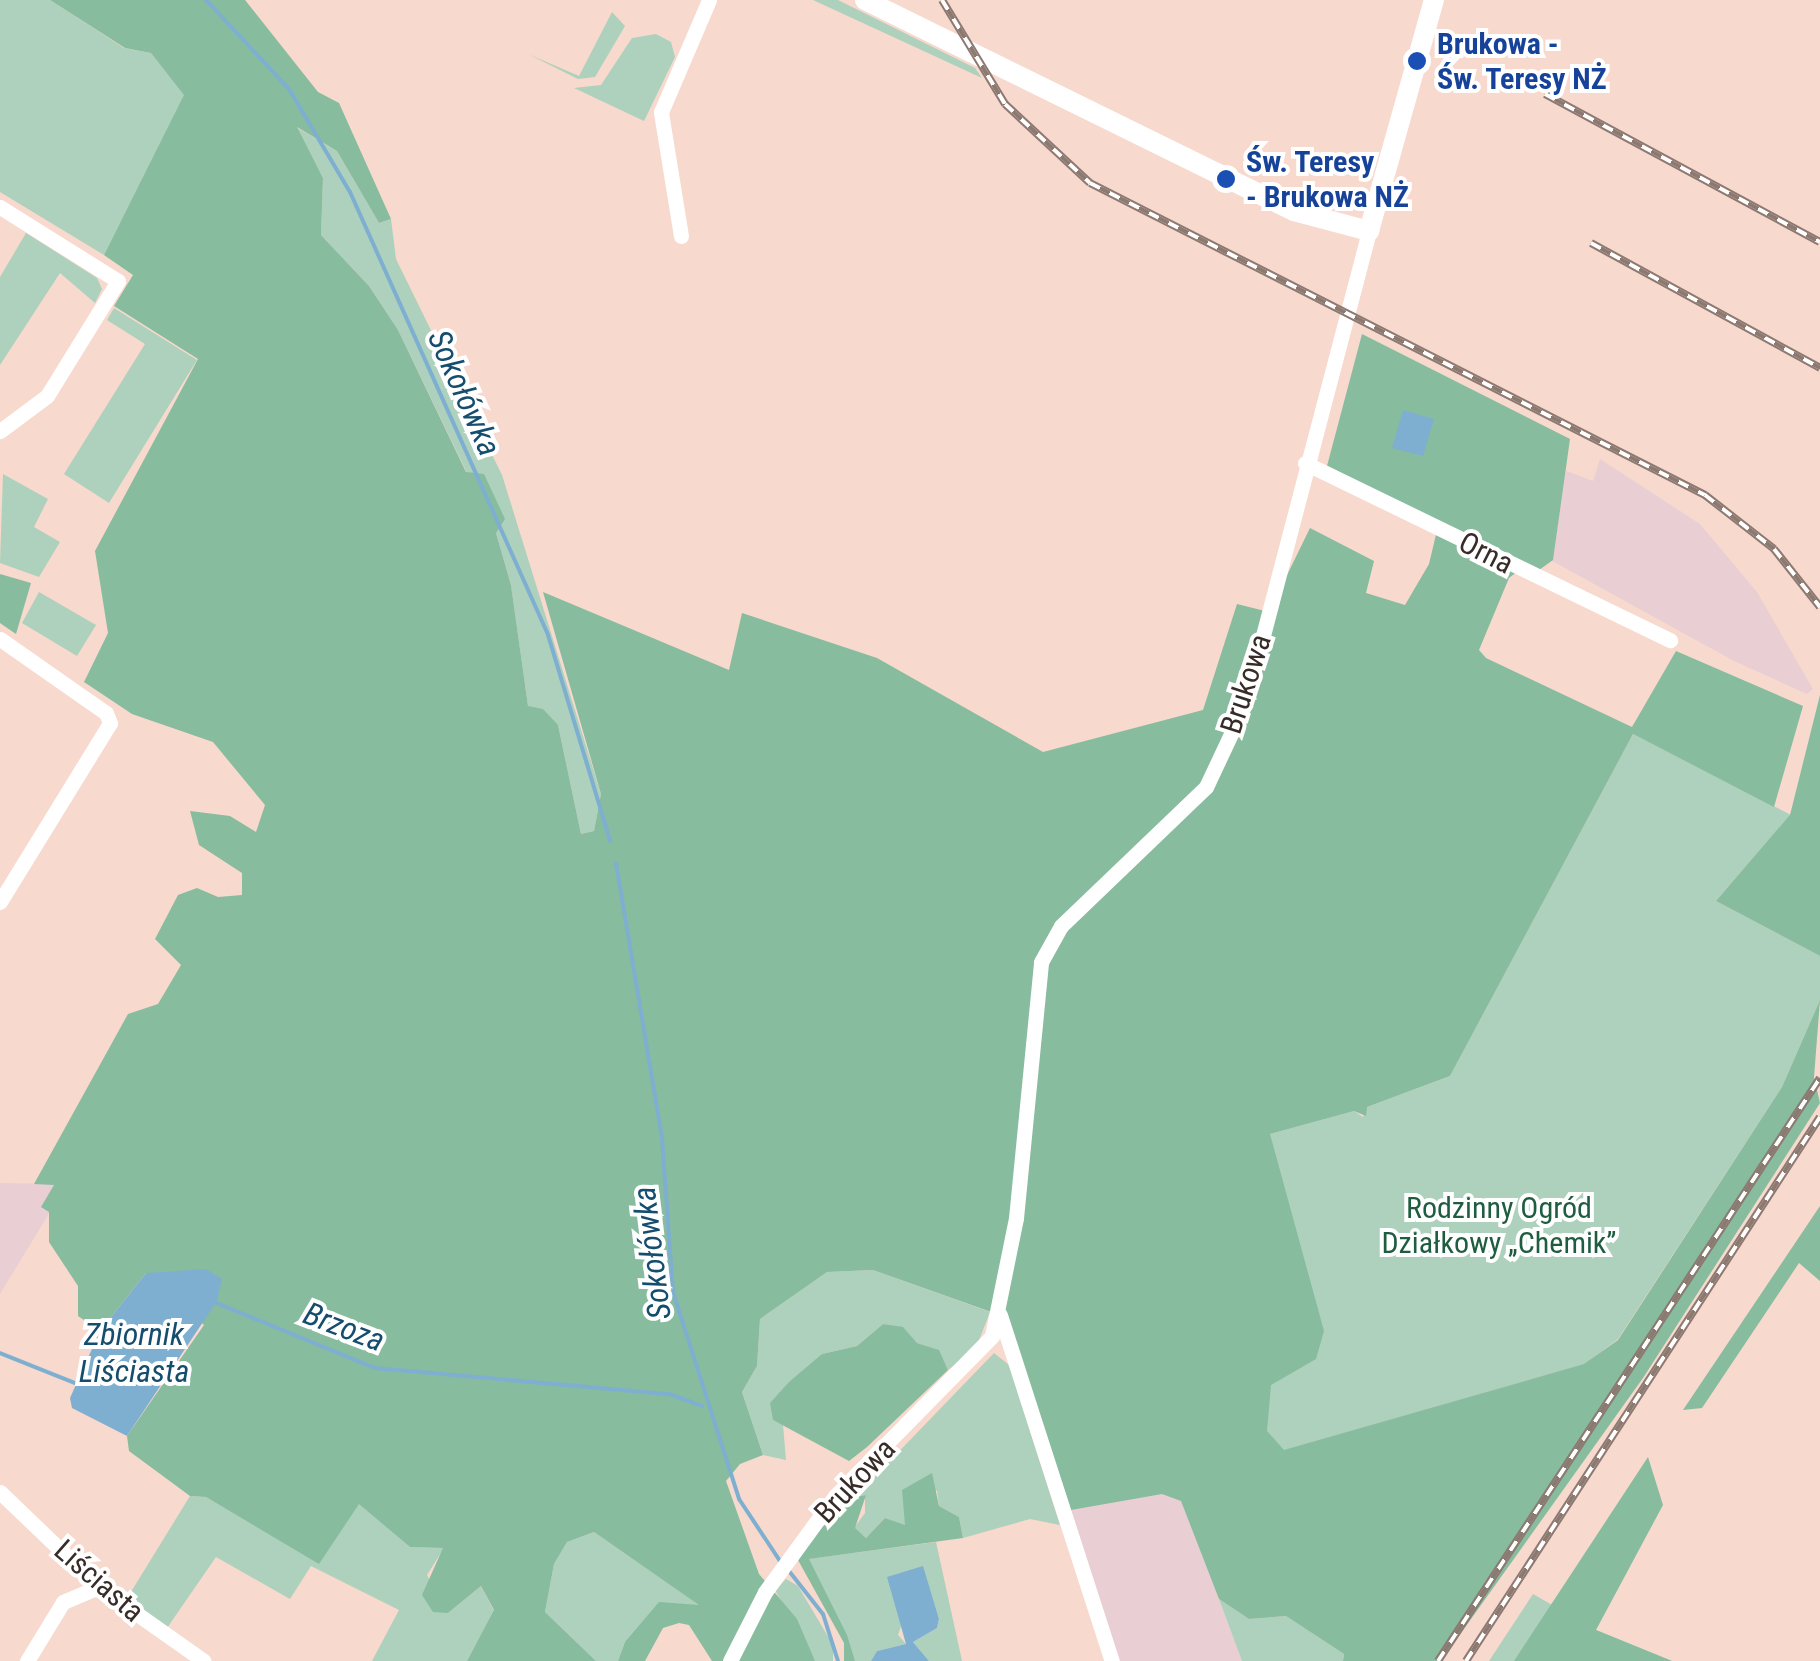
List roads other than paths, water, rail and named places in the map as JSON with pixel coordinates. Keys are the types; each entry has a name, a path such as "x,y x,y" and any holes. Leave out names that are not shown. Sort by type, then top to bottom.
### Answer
{"street":[{"path":"681,236 661,112 708,0"},
{"path":"865,0 1294,211 1369,231"},
{"name":"Brukowa","path":"730,1661 776,1577 835,1496 976,1358 1000,1315 1045,950 1061,926 1206,787 1245,704 1305,463 1434,0"},
{"path":"0,206 118,281 47,396 0,431"},
{"name":"Orna","path":"1305,463 1670,640"},
{"path":"0,639 109,719 0,902"},
{"path":"0,864 17,875"},
{"name":"Brukowa","path":"1000,1315 1112,1661"},
{"name":"Liściasta","path":"0,1492 99,1587 204,1661"},
{"path":"27,1661 63,1602 99,1587"}],"water":[{"path":"1403,410 1434,419 1423,456 1392,448"},
{"name":"Zbiornik Liściasta","path":"206,1269 222,1279 217,1301 127,1436 72,1408 70,1398 100,1331 146,1273"},
{"path":"923,1566 939,1619 937,1628 913,1642 929,1661 871,1661 877,1651 906,1644 887,1577"}],"waterway":[{"name":"Sokołówka","path":"206,0 289,89 350,192 548,635 610,841"},
{"name":"Sokołówka","path":"616,863 662,1139 673,1292 739,1499 782,1564"},
{"name":"Brzoza","path":"214,1302 375,1368 669,1394 702,1406"},
{"name":"Brzoza","path":"0,1353 77,1384"},
{"name":"Sokołówka","path":"789,1571 823,1614 838,1661"}],"railway":[{"path":"942,0 1005,104 1090,183 1705,495 1774,549 1820,607"},
{"path":"1545,94 1820,242"},
{"path":"1591,243 1820,368"},
{"path":"1438,1661 1820,1078"},
{"path":"1466,1661 1820,1117"}],"place":[{"name":"Brukowa - Św. Teresy NŻ","path":"1417,61"},
{"name":"Św. Teresy - Brukowa NŻ","path":"1226,179"}],"park label":[{"name":"Rodzinny Ogród Działkowy „Chemik”","path":"1499,1225"}]}
